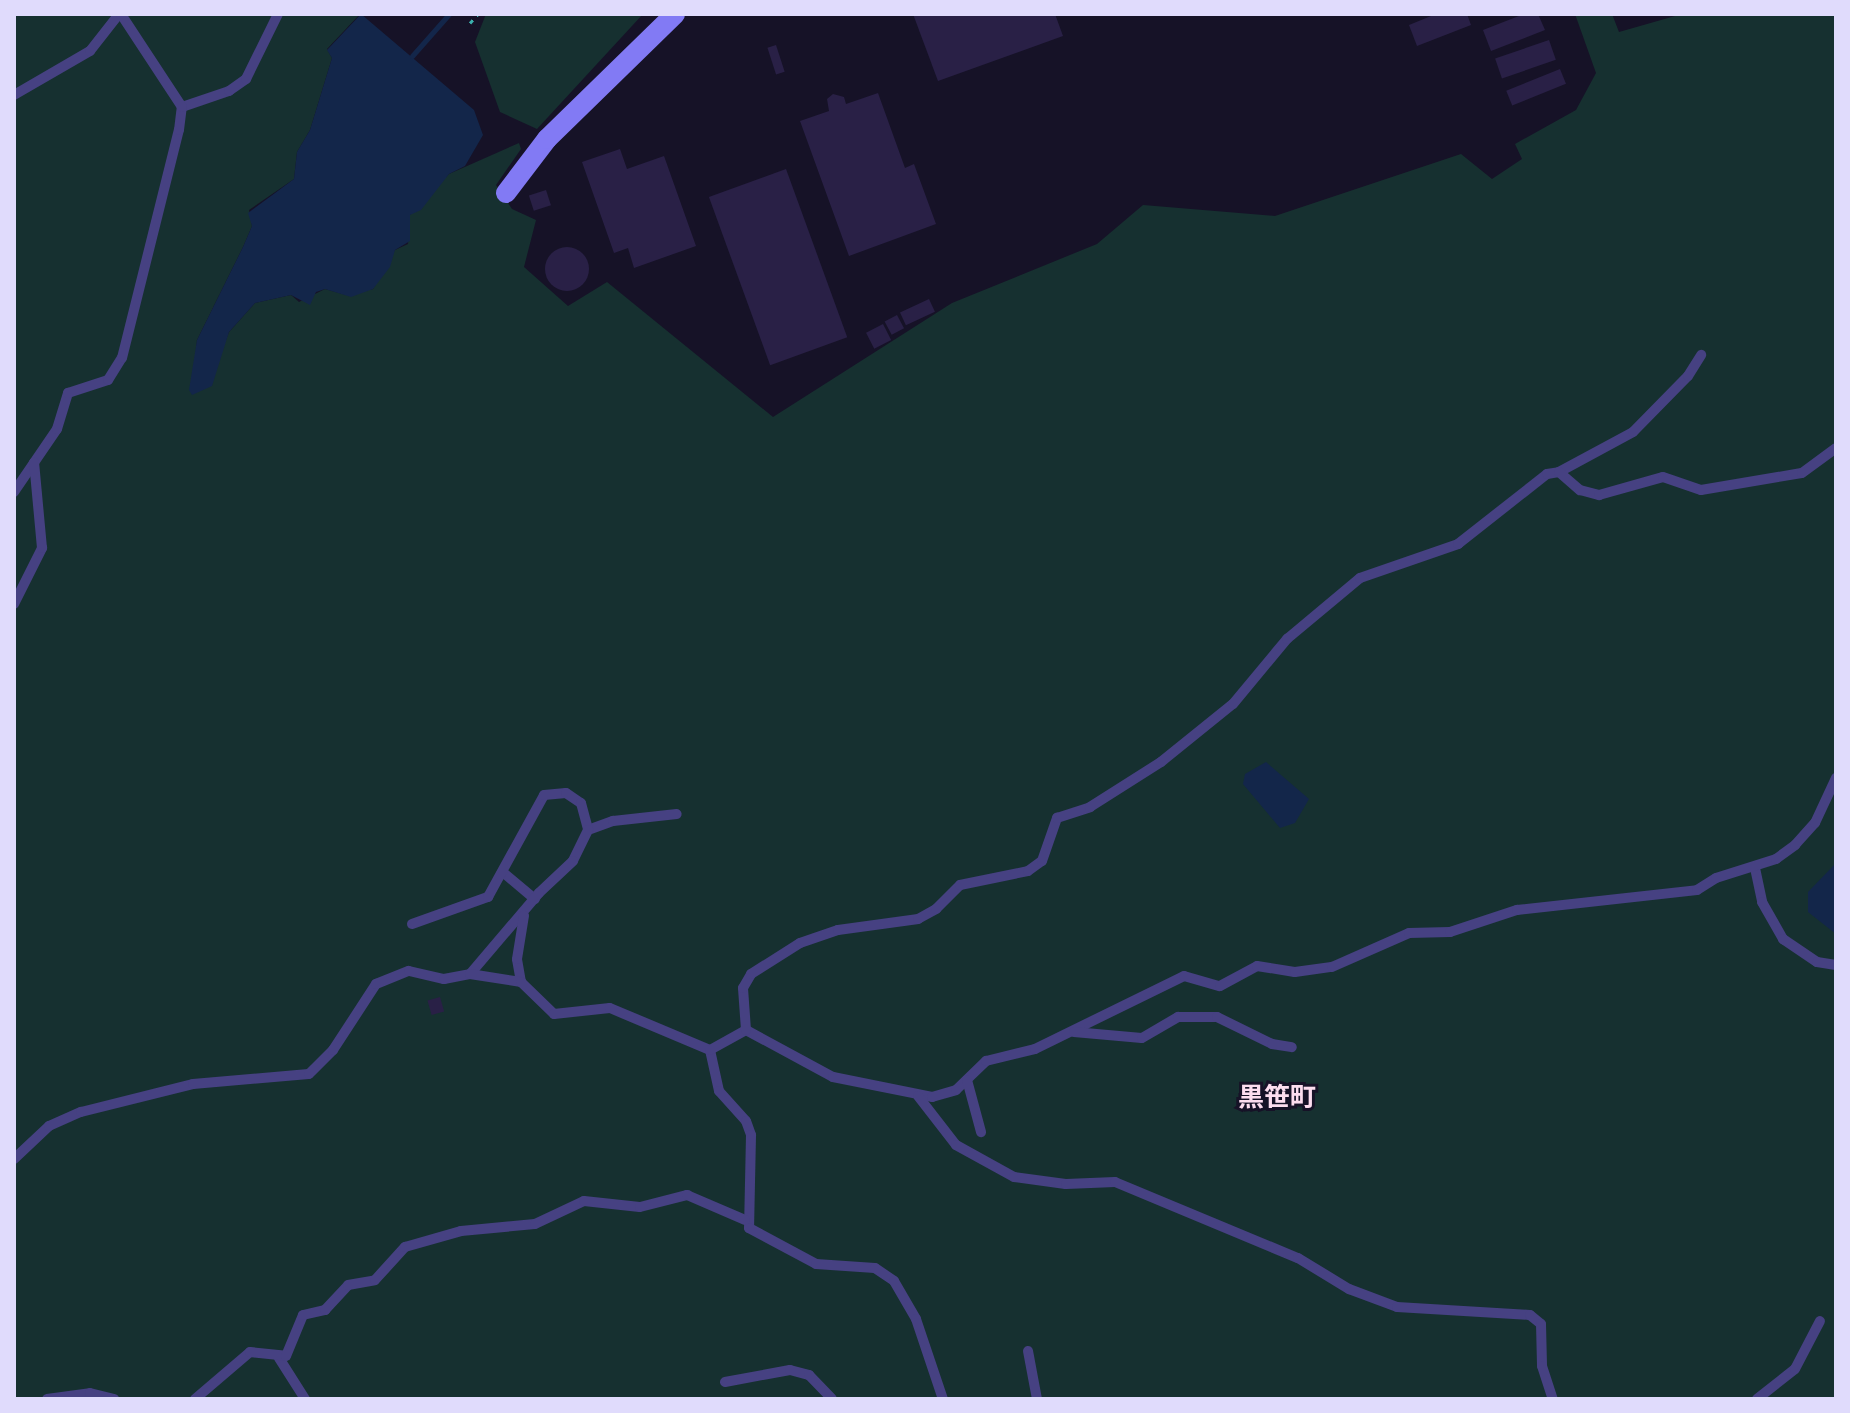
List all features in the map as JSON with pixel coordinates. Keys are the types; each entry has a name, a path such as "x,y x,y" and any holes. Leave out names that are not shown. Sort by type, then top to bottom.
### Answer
{"street":[{"path":"506,193 547,139 675,14"}],"lane":[{"path":"14,95 90,51 120,14 182,107 122,358 108,380 68,393 57,429 14,492"},
{"path":"182,107 229,91 246,79 278,14"},
{"path":"746,1030 743,988 751,974 800,943 838,930 918,919 936,909 960,885 1028,871 1042,861 1057,818 1090,807 1161,762 1233,704 1287,639 1360,578 1458,544 1522,491 1633,432 1688,376 1701,355"},
{"path":"1559,472 1580,490 1599,495 1663,477 1701,490 1802,473 1836,448"},
{"path":"14,604 42,548 34,462"},
{"path":"746,1030 833,1077 918,1096 956,1090 986,1061 1074,1032 1184,976 1220,986 1257,966 1295,972 1332,967 1409,933 1450,932 1517,910 1697,890 1716,878 1755,868 1795,845 1815,823 1836,778"},
{"path":"412,924 477,903 505,874 511,852 524,839 534,807 544,795 566,793 581,803 588,830 573,861 535,899 470,974"},
{"path":"588,830 613,821 677,814"},
{"path":"1755,868 1762,902 1783,939 1817,962 1836,965"},
{"path":"505,874 535,899"},
{"path":"521,982 518,936 525,914"},
{"path":"14,1159 49,1126 81,1112 193,1084 309,1074 333,1050 352,1014 388,976 409,971 444,979 470,974 521,982 554,1014 610,1008 710,1050"},
{"path":"1074,1032 1142,1038 1178,1017 1217,1017 1272,1044 1292,1047"},
{"path":"710,1050 746,1030"},
{"path":"710,1050 719,1091 746,1121 751,1135 745,1220 749,1228 816,1264 875,1268 894,1281 916,1319 943,1399"},
{"path":"967,1080 981,1132"},
{"path":"918,1096 956,1145 1014,1177 1066,1184 1115,1182 1298,1258 1349,1289 1397,1307 1530,1315 1541,1324 1542,1366 1553,1399"},
{"path":"195,1399 250,1352 279,1358 291,1351 303,1315 325,1310 348,1285 375,1280 405,1247 461,1231 535,1224 584,1201 640,1207 687,1195 745,1220"},
{"path":"1757,1399 1795,1369 1820,1321"},
{"path":"1028,1351 1037,1399"},
{"path":"279,1358 305,1399"},
{"path":"725,1382 790,1370 809,1375 832,1399"},
{"path":"47,1399 81,1393 114,1399"}],"path":[{"path":"470,23 478,14"}],"green space":[{"path":"14,14 360,14 327,49 332,58 310,130 297,152 294,179 249,210 252,226 197,340 196,350 214,372 229,332 255,303 291,295 299,302 325,289 346,295 373,289 395,250 408,244 410,215 449,174 519,143 521,149 496,185 512,209 536,220 524,267 568,306 607,282 773,417 952,303 1097,244 1143,205 1275,216 1461,154 1492,179 1522,159 1515,144 1576,110 1596,73 1575,14 1612,14 1619,32 1682,14 1836,14 1836,1399 14,1399"},
{"path":"486,14 643,14 537,129 500,112 475,42"}],"water":[{"path":"361,14 474,110 483,135 465,166 449,174 421,210 410,215 410,241 395,250 390,267 373,289 351,297 325,289 316,292 310,305 291,295 255,303 229,332 212,386 192,395 189,390 197,340 252,226 248,213 294,179 297,152 310,130 332,58 327,50"},
{"path":"1266,762 1309,799 1295,823 1280,828 1243,784 1245,774"},
{"path":"1836,863 1836,934 1808,912 1808,892"}],"building":[{"path":"913,14 1055,14 1063,36 938,81"},
{"path":"1436,14 1467,14 1471,25 1417,46 1409,25"},
{"path":"1524,14 1538,14 1545,30 1491,51 1483,30"},
{"path":"1549,40 1556,60 1502,78 1495,59"},
{"path":"776,45 785,72 776,74 767,48"},
{"path":"1560,69 1566,84 1512,106 1506,91"},
{"path":"878,93 905,168 914,164 936,224 849,256 800,121 829,111 827,99 833,94 844,97 846,104"},
{"path":"620,149 627,169 664,156 696,246 634,268 628,248 614,253 582,162"},
{"path":"786,169 847,337 770,365 709,197"},
{"path":"546,190 551,205 534,211 529,196"},
{"path":"567,247 582,254 589,269 582,284 567,291 552,284 545,269 552,254"},
{"path":"929,299 935,312 906,325 900,313"},
{"path":"897,315 904,328 892,335 885,322"},
{"path":"883,324 891,340 874,349 866,333"},
{"path":"440,997 444,1011 432,1015 428,1001"}],"waterway":[{"path":"412,56 449,14"}],"district":[{"name":"黒笹町","path":"1277,1097"}]}
